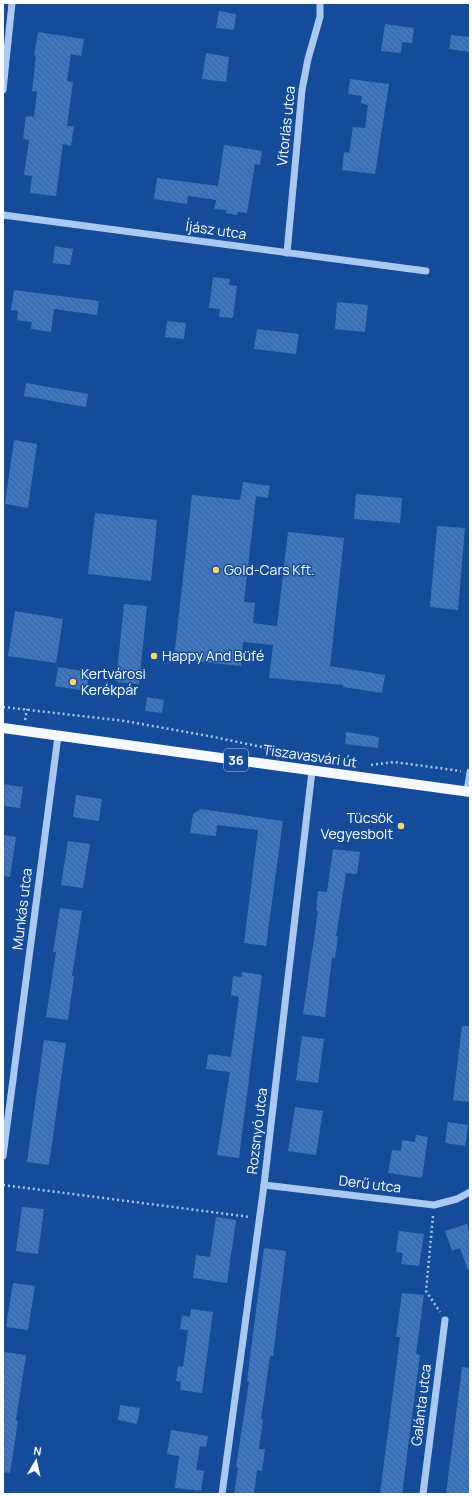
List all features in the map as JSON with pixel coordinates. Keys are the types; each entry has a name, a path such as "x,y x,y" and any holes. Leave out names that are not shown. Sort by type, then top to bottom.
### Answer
{"main road":[{"name":"Tiszavasvári út","path":"3,728 469,792"}],"street":[{"path":"3,90 12,3"},
{"name":"Vitorlás utca","path":"287,253 302,90 308,59 320,16 320,3"},
{"name":"Íjász utca","path":"3,215 426,271"},
{"name":"Munkás utca","path":"3,1156 58,736"},
{"name":"Rozsnyó utca","path":"222,1494 258,1218 264,1185 312,771"},
{"path":"466,772 469,792"},
{"name":"Derű utca","path":"264,1185 434,1205 457,1199 470,1192"},
{"name":"Galánta utca","path":"423,1494 445,1320"}],"path":[{"path":"3,706 125,721 302,755"},
{"path":"370,765 394,762 466,772"},
{"path":"3,1185 258,1218"},
{"path":"434,1205 426,1291 445,1320"}],"building":[{"path":"219,11 236,14 234,30 216,28"},
{"path":"385,24 414,28 412,43 402,42 401,53 381,51"},
{"path":"38,32 84,39 81,56 71,54 67,81 73,82 67,126 74,126 71,146 63,144 56,196 30,193 32,176 24,175 29,140 23,139 26,116 34,117 37,92 32,91 36,56 34,55"},
{"path":"451,35 470,37 470,52 449,49"},
{"path":"206,53 229,57 226,82 202,79"},
{"path":"350,79 389,84 375,174 342,170 344,152 349,153 353,127 365,128 368,105 361,103 362,96 348,94"},
{"path":"224,145 262,151 260,165 255,164 247,213 238,212 237,215 226,213 227,210 214,209 216,200 188,196 187,204 154,199 157,178 218,186"},
{"path":"55,246 73,249 70,265 53,263"},
{"path":"213,277 230,279 229,285 237,286 233,318 219,317 220,309 209,308"},
{"path":"14,290 99,301 97,315 54,309 51,332 31,329 32,322 17,320 18,311 11,310"},
{"path":"337,302 368,305 365,332 335,329"},
{"path":"167,321 186,323 184,339 165,337"},
{"path":"257,329 299,334 296,354 254,349"},
{"path":"26,383 88,394 86,407 24,396"},
{"path":"14,440 37,444 28,508 5,504"},
{"name":"Gold-Cars Kft.","path":"243,482 270,486 268,498 256,496 244,602 255,603 253,623 277,626 288,532 344,538 330,666 385,675 382,693 343,687 343,685 269,678 273,645 243,642 241,666 174,659 192,495 240,500"},
{"path":"356,494 402,498 400,523 354,519"},
{"path":"95,513 157,520 151,581 88,574"},
{"path":"437,526 465,528 458,610 430,607"},
{"path":"124,604 147,606 139,684 116,682"},
{"path":"15,611 63,619 56,663 8,656"},
{"path":"58,667 90,672 86,691 55,686"},
{"path":"147,697 164,700 162,713 145,711"},
{"path":"346,732 379,737 378,748 345,744"},
{"path":"3,784 23,787 20,808 3,806"},
{"path":"76,795 102,799 99,821 73,817"},
{"path":"201,809 283,821 266,946 244,943 258,830 217,825 216,836 190,833 193,814"},
{"path":"3,835 16,837 10,877 3,876"},
{"path":"68,841 90,844 83,888 61,885"},
{"path":"333,849 360,852 357,874 346,873 336,936 338,936 335,958 332,958 325,1017 303,1014 318,911 316,911 318,891 327,892"},
{"path":"60,908 82,911 72,976 74,976 68,1020 46,1017 56,952 53,952"},
{"path":"242,972 262,975 239,1158 217,1155 230,1072 206,1069 208,1054 231,1057 239,997 231,995 233,976 242,977"},
{"path":"462,1026 470,1026 470,1102 453,1100"},
{"path":"302,1036 324,1039 318,1083 296,1080"},
{"path":"44,1040 66,1043 49,1165 27,1162"},
{"path":"295,1107 323,1111 316,1155 288,1151"},
{"path":"448,1122 468,1125 465,1146 445,1143"},
{"path":"416,1135 428,1137 422,1178 388,1173 392,1150 401,1151 402,1140 415,1142"},
{"path":"22,1207 44,1209 38,1254 16,1251"},
{"path":"216,1217 236,1220 227,1283 193,1278 196,1255 210,1257"},
{"path":"467,1224 470,1234 470,1269 468,1270 460,1248 452,1251 445,1231"},
{"path":"399,1231 424,1234 419,1266 401,1264 403,1253 396,1252"},
{"path":"264,1248 286,1251 273,1356 270,1356 261,1419 263,1419 259,1449 265,1449 262,1471 257,1470 254,1494 234,1494 238,1468 236,1467 249,1382 247,1381"},
{"path":"13,1283 35,1286 28,1330 6,1327"},
{"path":"402,1293 424,1295 416,1354 420,1355 402,1494 380,1494 400,1337 396,1337"},
{"path":"191,1309 213,1312 202,1393 180,1390 181,1382 176,1381 178,1366 183,1367 188,1330 180,1329 182,1315 190,1317"},
{"path":"3,1352 26,1355 10,1473 3,1472"},
{"path":"462,1367 470,1368 470,1494 446,1494"},
{"path":"120,1405 140,1408 137,1424 118,1420"},
{"path":"171,1430 208,1436 206,1447 200,1446 196,1470 204,1471 201,1491 175,1488 179,1456 167,1454"}],"place":[{"name":"Gold-Cars Kft.","path":"216,570"},
{"name":"Happy And Büfé","path":"154,656"},
{"name":"Kertvárosi Kerékpár","path":"73,682"},
{"name":"Tücsök Vegyesbolt","path":"401,826"}]}
